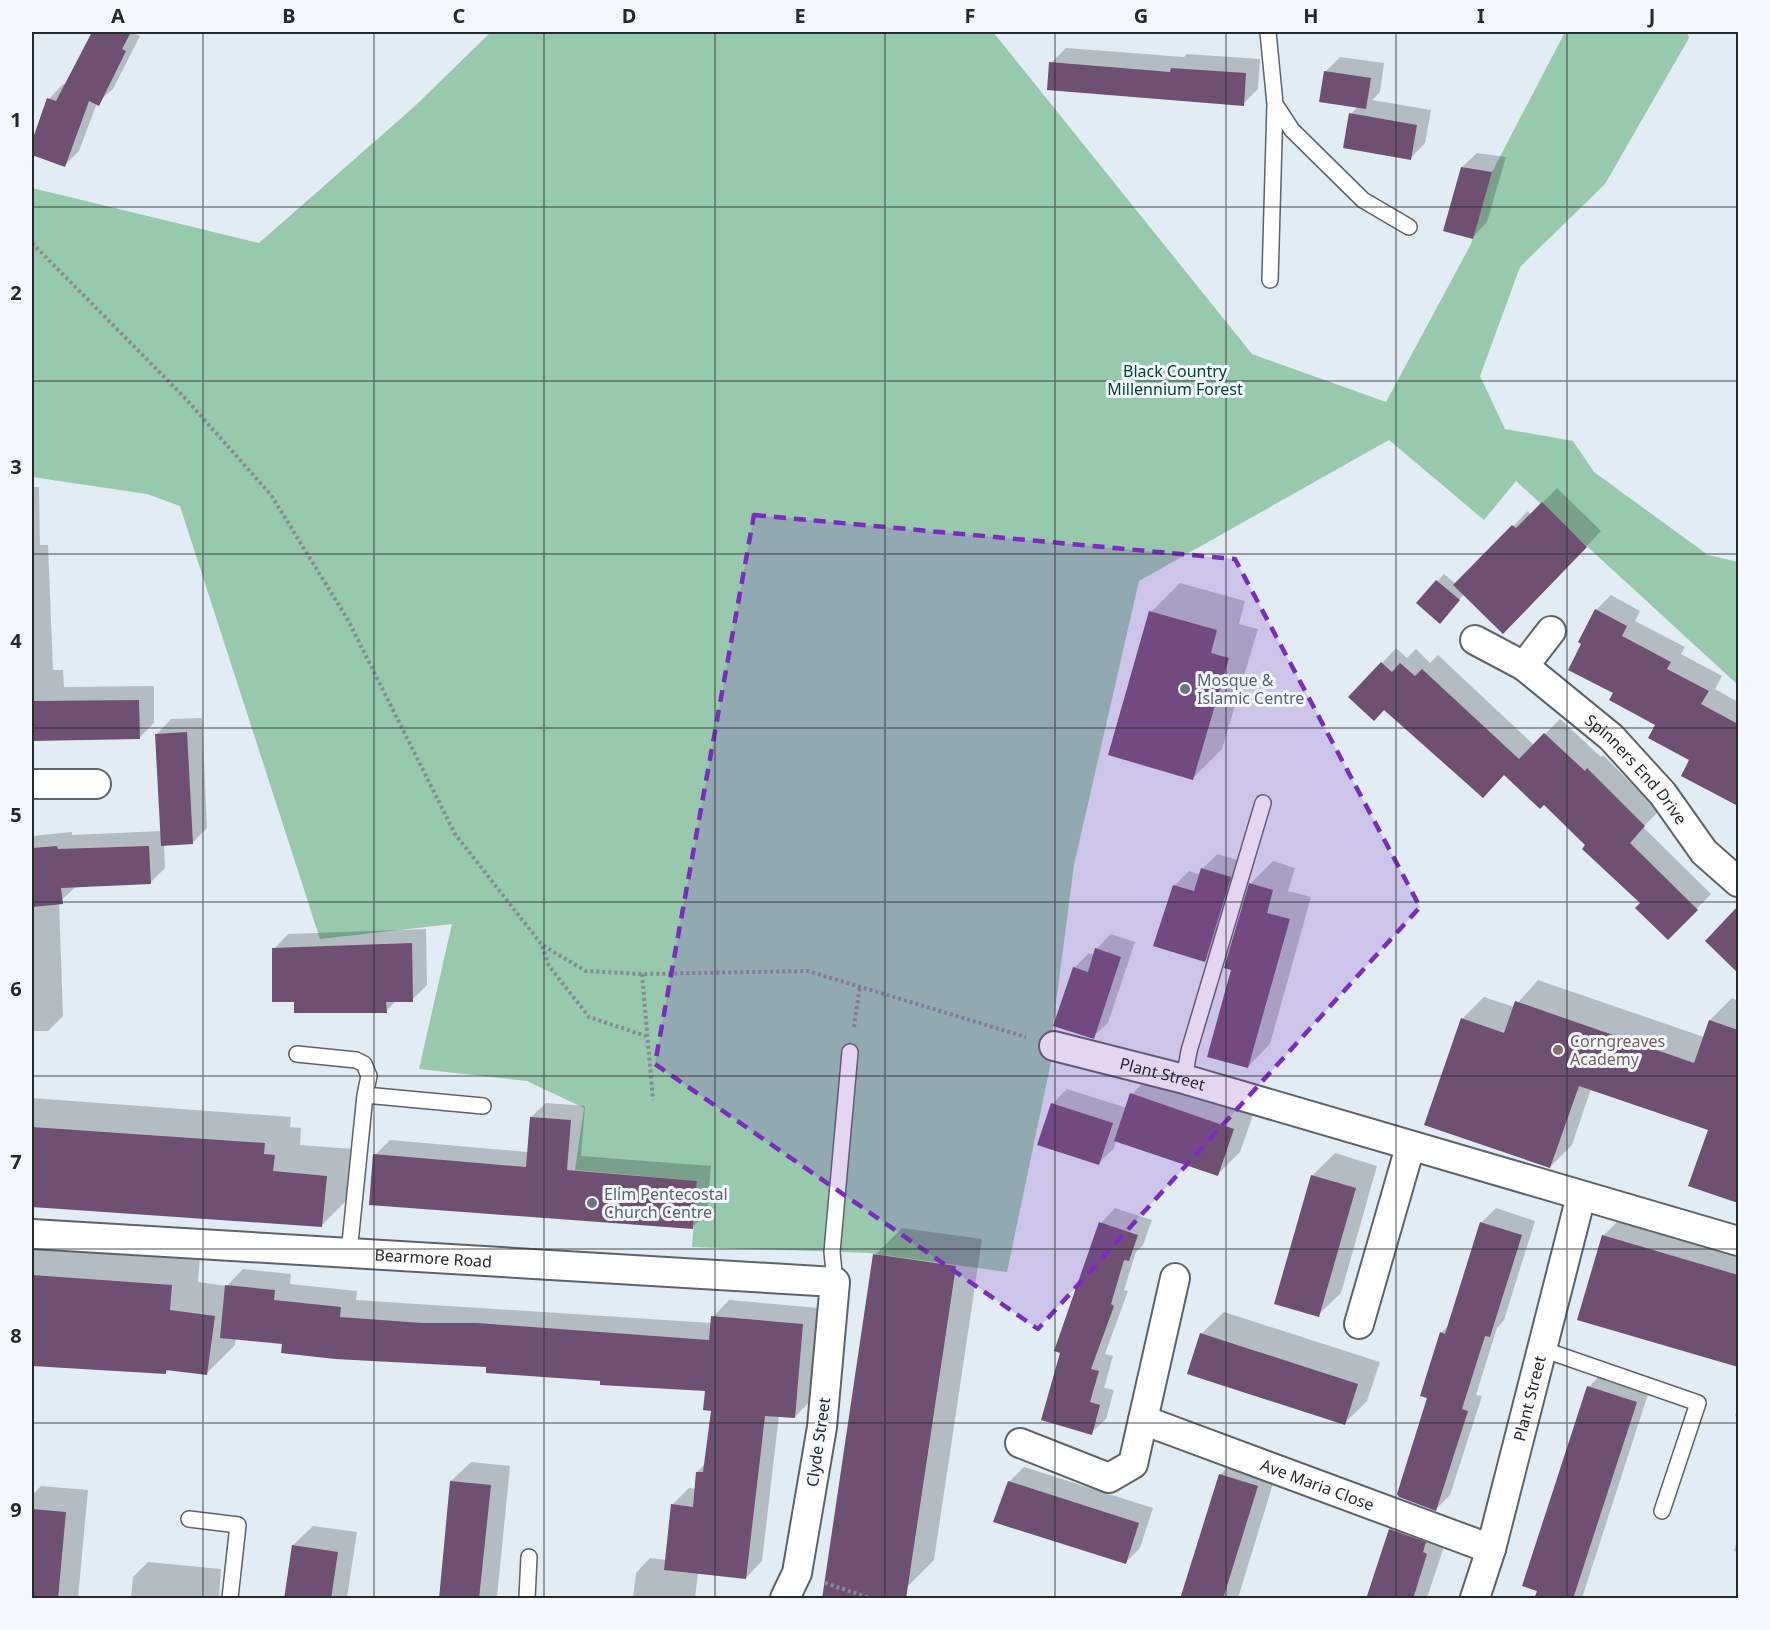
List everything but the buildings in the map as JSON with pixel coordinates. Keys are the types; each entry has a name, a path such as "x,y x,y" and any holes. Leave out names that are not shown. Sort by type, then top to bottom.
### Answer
{"street":[{"path":"1524,666 1551,631"},
{"name":"Spinners End Drive","path":"1475,639 1524,666 1611,736 1663,794 1704,852 1738,882"},
{"path":"32,784 96,784"},
{"name":"Plant Street","path":"1054,1046 1184,1079 1410,1147 1738,1241"},
{"path":"1359,1324 1410,1147"},
{"name":"Plant Street","path":"1475,1599 1491,1550 1581,1196"},
{"name":"Bearmore Road","path":"32,1234 835,1282"},
{"path":"1020,1443 1109,1478 1133,1464 1175,1278"},
{"name":"Clyde Street","path":"785,1599 797,1573 822,1427 835,1282"},
{"name":"Ave Maria Close","path":"1143,1420 1491,1550"}],"lane":[{"path":"1268,32 1275,104 1270,280"},
{"path":"1275,104 1292,130 1364,200 1409,227"},
{"path":"1184,1079 1189,1051 1263,803"},
{"path":"835,1282 832,1252 850,1052"},
{"path":"297,1054 356,1060 364,1064 369,1076 365,1095 349,1253"},
{"path":"365,1095 483,1106"},
{"path":"1542,1349 1698,1403 1662,1511"},
{"path":"189,1519 238,1525 230,1599"},
{"path":"527,1599 529,1557"}],"path":[{"path":"32,243 185,398 271,495 348,620 455,834 542,945 549,966 589,1017 646,1036"},
{"path":"542,945 586,971 642,974 808,971 1054,1046"},
{"path":"642,974 653,1100"},
{"path":"850,1052 860,986"},
{"path":"797,1573 870,1599"}],"highlighted area":[{"path":"754,515 1235,559 1420,907 1038,1329 655,1064"}],"green space":[{"name":"Black Country Millennium Forest","path":"491,32 993,32 1252,354 1386,402 1471,244 1492,172 1565,32 1687,32 1689,38 1605,184 1520,267 1480,376 1505,429 1573,441 1594,472 1708,555 1738,562 1738,685 1516,481 1484,520 1389,440 1139,581 1074,865 1053,1026 1051,1062 1007,1272 869,1253 692,1247 697,1181 575,1170 584,1108 527,1081 419,1069 452,924 320,939 180,506 147,494 32,477 32,188 259,243 415,106"}],"place":[{"name":"Mosque & Islamic Centre","path":"1185,689"},
{"name":"Corngreaves Academy","path":"1558,1050"},
{"name":"Elim Pentecostal Church Centre","path":"592,1203"}]}
